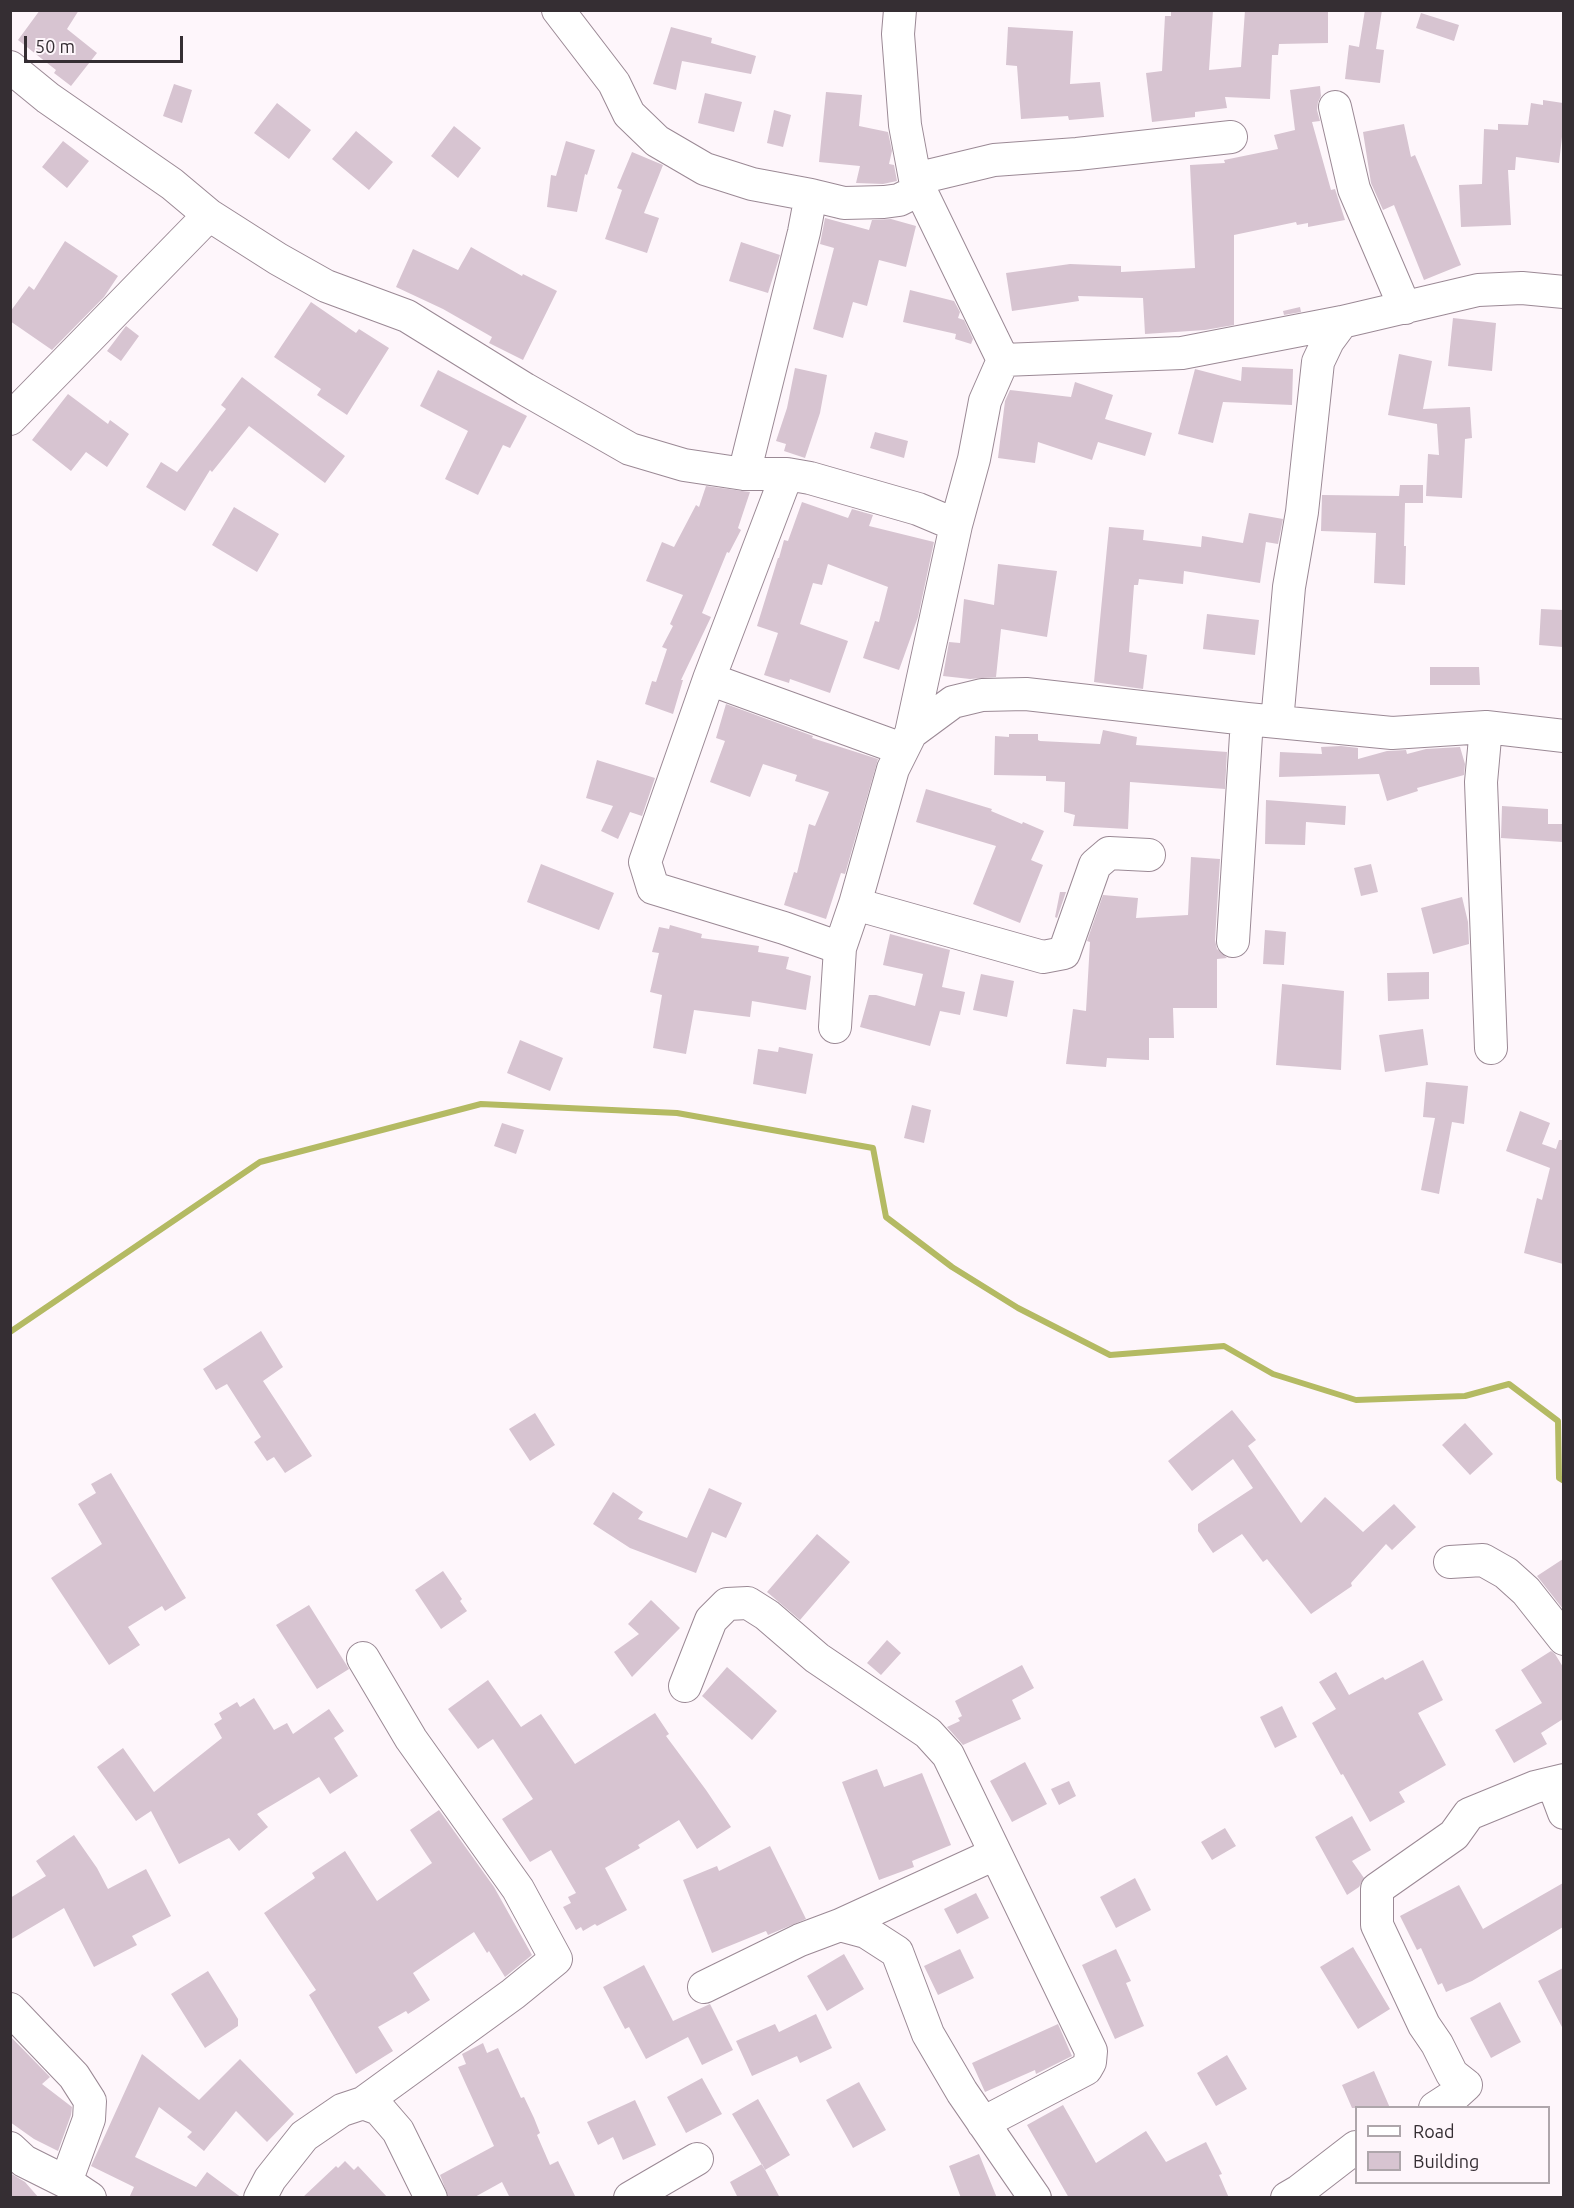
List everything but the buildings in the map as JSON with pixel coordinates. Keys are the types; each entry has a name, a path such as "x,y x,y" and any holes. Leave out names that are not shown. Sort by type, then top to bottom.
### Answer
{"street":[{"path":"558,10 614,83 629,114 657,141 705,169 752,183 844,202 899,200 917,184 994,160 1077,154 1231,137"},
{"path":"834,1027 840,948 855,904 893,769 906,741 956,525 974,459 985,401 1003,360 917,184 905,125 898,34 900,10"},
{"path":"10,67 48,98 172,184 209,215 278,259 326,286 407,315 525,389 630,449 684,465 744,474 787,474 810,478 918,509 956,525"},
{"path":"1335,107 1354,189 1405,308"},
{"path":"744,474 796,266 811,195"},
{"path":"10,419 209,215"},
{"path":"1003,360 1182,353 1342,322 1478,290 1522,288 1563,292"},
{"path":"1233,941 1262,721 1302,512 1318,362 1328,341 1342,322"},
{"path":"787,474 709,679 645,862 653,888 784,928 840,948"},
{"path":"709,679 906,741"},
{"path":"906,741 953,702 982,695 1026,694 1262,721 1392,733 1486,728 1563,736"},
{"path":"1486,728 1481,782 1491,1048"},
{"path":"855,904 1043,957 1064,953 1095,865 1109,853 1149,855"},
{"path":"1450,1562 1483,1560 1506,1573 1526,1591 1563,1639"},
{"path":"685,1686 711,1620 727,1604 747,1603 767,1615 817,1658 928,1733 948,1755 1091,2052 1090,2062 1086,2069 983,2123"},
{"path":"260,2198 270,2179 304,2136 342,2110 363,2103 513,1994 556,1959 518,1889 411,1739 363,1658"},
{"path":"1563,1780 1558,1797 1563,1813"},
{"path":"1438,2106 1455,2096 1466,2085 1452,2074 1437,2044 1424,2025 1377,1925 1377,1889 1454,1835 1469,1814 1535,1786 1563,1780"},
{"path":"704,1987 800,1940 840,1925 995,1854"},
{"path":"840,1925 866,1932 897,1952 928,2034 983,2123 1035,2198"},
{"path":"10,2009 74,2076 90,2101 78,2190 24,2161 10,2148"},
{"path":"363,2103 379,2109 398,2131 431,2198"},
{"path":"1287,2198 1355,2148"},
{"path":"630,2198 697,2160"}],"waterway":[{"path":"10,1332 260,1162 481,1104 677,1113 873,1148 886,1217 952,1267 1018,1308 1110,1355 1224,1346 1273,1374 1356,1400 1465,1396 1509,1384 1558,1421 1559,1478 1564,1481"}]}
